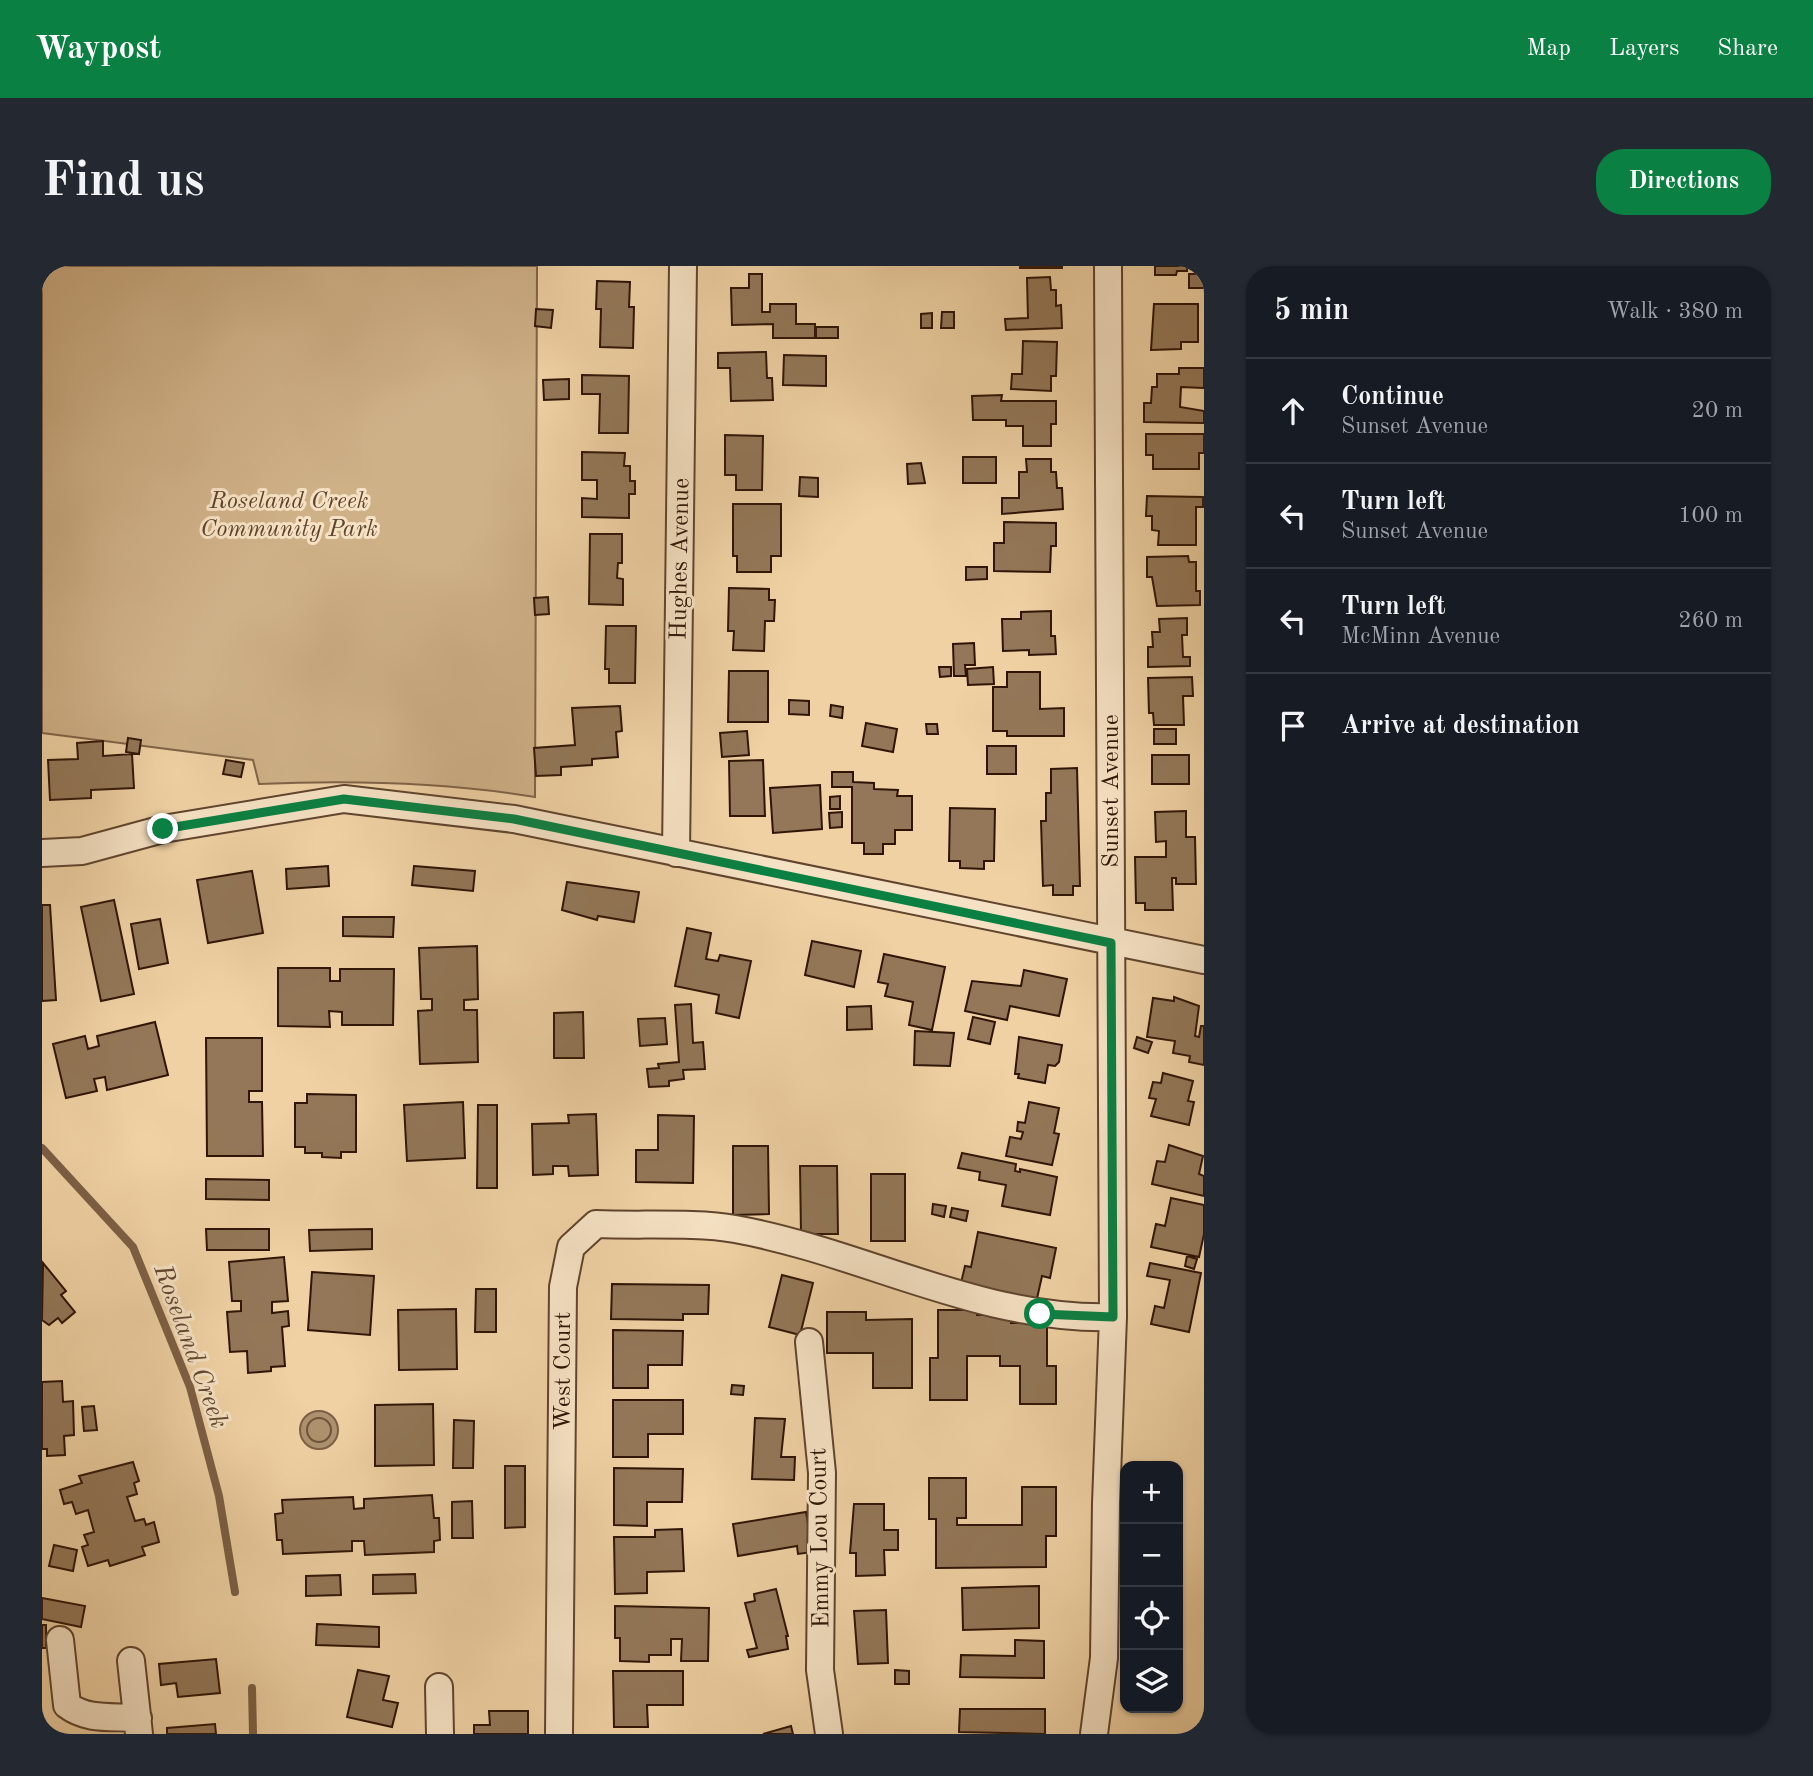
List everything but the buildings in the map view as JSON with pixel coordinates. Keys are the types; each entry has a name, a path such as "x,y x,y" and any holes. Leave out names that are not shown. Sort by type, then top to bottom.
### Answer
{"street":[{"name":"Hughes Avenue","path":"677,853 683,266"},
{"name":"Sunset Avenue","path":"1094,1734 1104,1658 1105,1503 1113,1317 1108,266"},
{"path":"42,853 82,850 163,829 344,799 514,819 1204,960"},
{"name":"West Court","path":"559,1734 563,1287 571,1247 596,1224 733,1228 798,1244 991,1304 1040,1314 1113,1317"},
{"name":"Emmy Lou Court","path":"809,1342 822,1473 820,1670 830,1734"},
{"path":"60,1640 67,1705 79,1714 139,1726 131,1661"},
{"path":"439,1688 439,1734"}],"green space":[{"name":"Roseland Creek Community Park","path":"42,266 537,266 535,797 397,783 259,784 253,760 42,733"}],"water":[{"path":"319,1411 332,1417 338,1430 332,1443 319,1449 306,1443 300,1430 306,1417"}],"waterway":[{"name":"Roseland Creek","path":"42,1148 133,1247 190,1387 219,1496 235,1592"},
{"name":"Roseland Creek","path":"252,1688 253,1734"}],"route":[{"path":"163,829 344,799 514,819 1111,943 1113,1317 1081,1318 1040,1314"}]}
